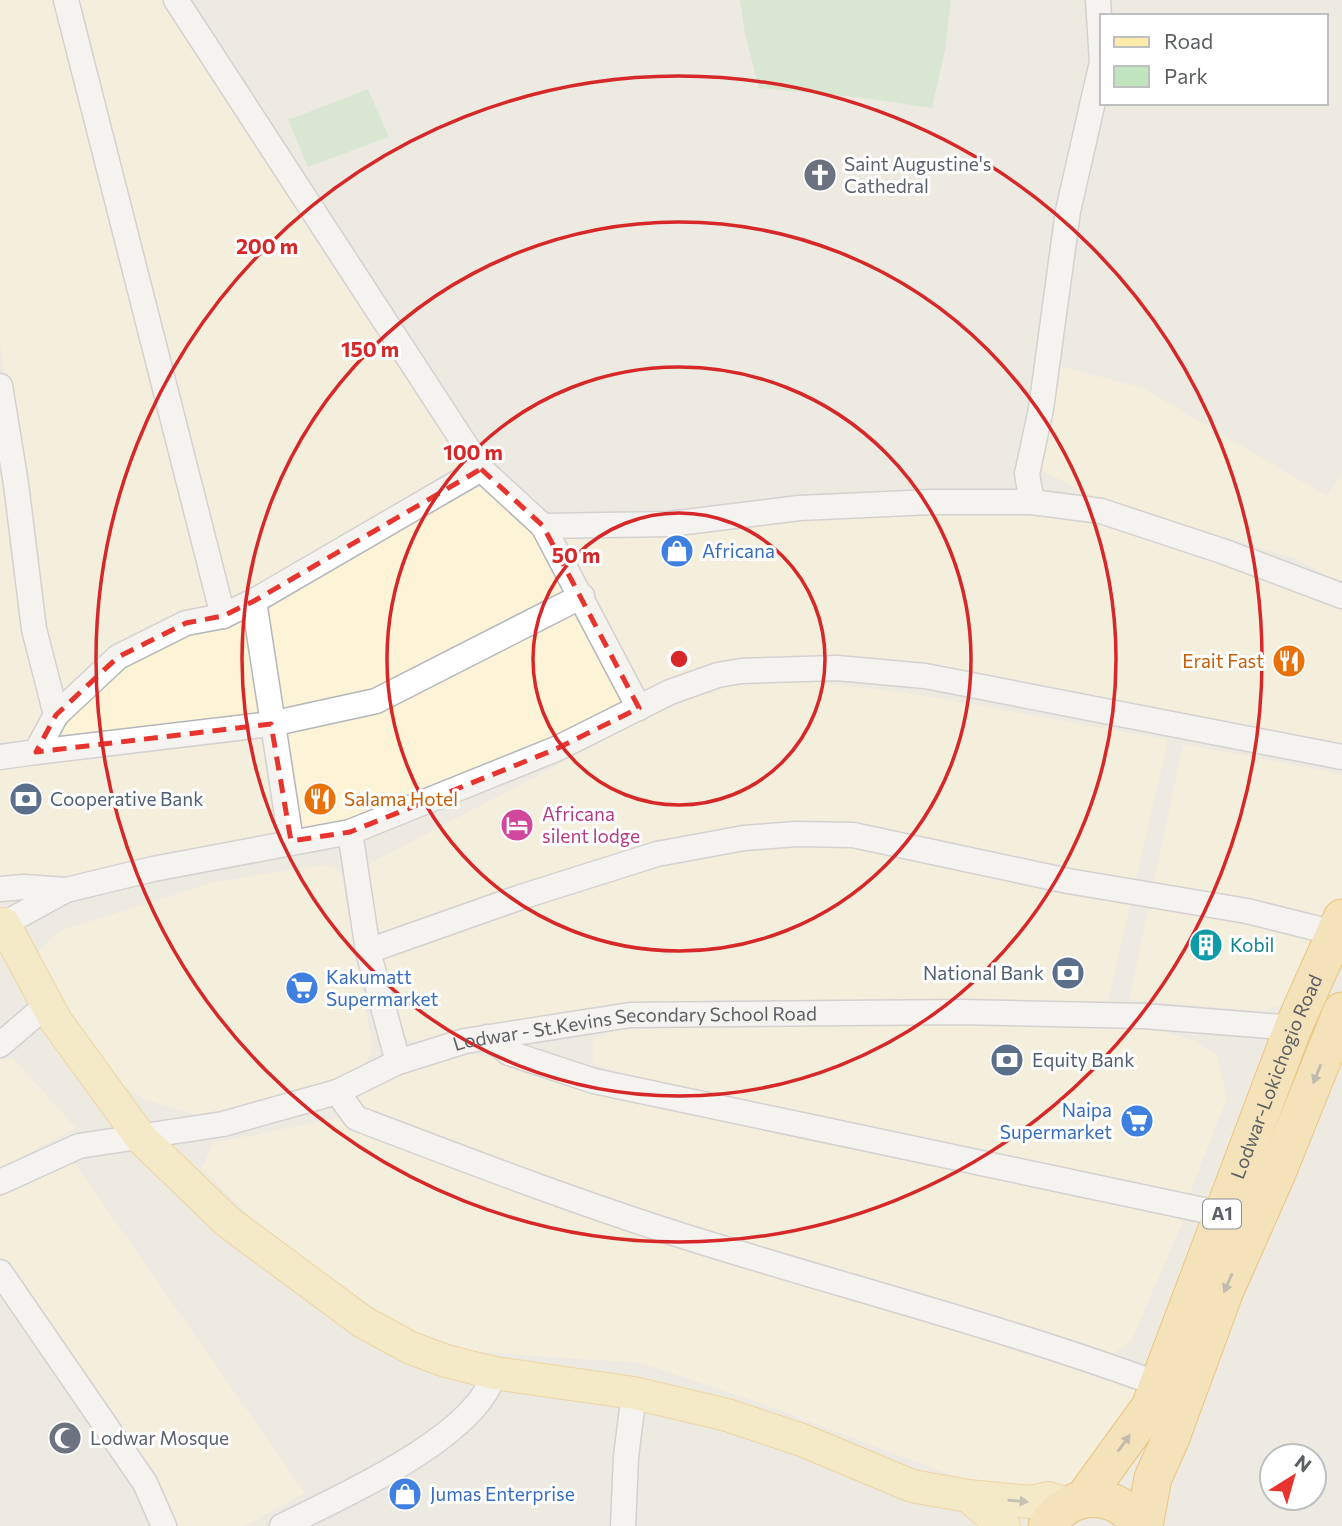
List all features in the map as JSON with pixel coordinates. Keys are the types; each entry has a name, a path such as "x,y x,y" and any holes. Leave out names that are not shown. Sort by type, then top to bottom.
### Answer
{"highway":[{"name":"Lodwar-Lokichogio Road","path":"1066,1509 1150,1406 1293,1028 1339,926"},
{"name":"Lodwar-Lokichogio Road","path":"1143,1526 1153,1478 1170,1440 1224,1293 1277,1172 1342,1011"},
{"name":"A1","path":"1066,1509 1102,1498 1118,1503 1143,1526"}],"main road":[{"path":"1,918 49,1015"},
{"path":"0,966 49,1015 141,1138 228,1222 344,1310 411,1348 494,1373 634,1393 727,1415 802,1440 912,1486 968,1496 1031,1502 1048,1498 1066,1509"},
{"path":"968,1496 1004,1526"}],"street":[{"path":"66,0 223,616"},
{"path":"176,0 481,469 543,526 639,708"},
{"path":"1098,0 1100,31"},
{"path":"1032,502 1027,474 1041,409 1068,212 1079,153 1092,116 1100,73"},
{"path":"0,386 16,484 34,629 56,715"},
{"path":"36,752 56,715 118,657 186,623 223,616 254,601 481,469"},
{"path":"543,526 669,524 799,508 931,502 1032,502 1101,511 1237,556 1342,596"},
{"path":"0,757 271,724 376,701 582,596"},
{"path":"254,601 291,841"},
{"path":"1,918 66,890 291,841 351,832 556,749 670,692 718,675 741,671 837,668 925,676 1342,757"},
{"path":"351,832 368,951 398,1062"},
{"path":"368,951 521,897 657,854 744,838 796,834 853,835 1068,881 1339,926"},
{"path":"0,889 66,890"},
{"name":"Lodwar - St.Kevins Secondary School Road","path":"0,1182 79,1146 223,1124 337,1092 398,1062 465,1041 630,1015 963,1012 1143,1016 1293,1028"},
{"path":"0,1045 49,1015"},
{"path":"488,1037 509,1053 594,1082 1222,1214"},
{"path":"337,1092 356,1118 552,1193 712,1245 1006,1331 1158,1384"},
{"path":"0,1272 145,1483 164,1526"},
{"path":"282,1526 398,1468 424,1451 471,1411 488,1391 494,1373"},
{"path":"623,1526 626,1457 634,1393"}],"highlighted area":[{"path":"481,469 543,526 639,708 556,749 350,832 291,841 271,724 36,752 56,715 118,657 186,623 223,616 254,601"}],"shaded area":[{"path":"0,0 166,0 461,458 458,466 342,542 58,703 0,344"},
{"path":"1053,364 1143,388 1327,496 1342,473 1342,584 1293,558 1096,498 1037,468"},
{"path":"0,462 17,579 46,715 25,741 0,753"},
{"path":"483,485 498,491 547,548 575,600 363,696 291,714 62,741 65,718 124,661 174,638 277,602 417,520"},
{"path":"943,508 1103,518 1342,605 1342,751 1165,715 725,664 664,681 638,692 565,537"},
{"path":"578,604 621,701 397,826 0,900 0,764 321,717"},
{"path":"785,678 914,694 1168,740 1108,1002 711,1000 605,1008 487,1024 417,1042 409,1041 402,1034 374,937 366,871 369,864 645,719 718,687 749,680"},
{"path":"1183,744 1342,774 1342,896 1290,993 1280,1006 1262,1011 1129,1000"},
{"path":"323,865 338,869 342,876 372,1045 370,1056 354,1074 292,1100 200,1116 143,1099 115,1081 35,981 36,955 59,931 214,882"},
{"path":"900,1020 1149,1028 1194,1040 1217,1055 1227,1098 1188,1198 705,1101 593,1064 593,1039 615,1031 714,1024"},
{"path":"475,1054 1158,1206 1183,1222 1131,1341 1112,1355 1030,1332 491,1163 361,1112 360,1097 368,1089 423,1060"},
{"path":"12,1057 76,1128 0,1168 0,1060"},
{"path":"342,1117 1000,1337 1147,1393 1100,1509 980,1486 754,1401 641,1363 476,1352 400,1327 349,1296 257,1224 202,1168 213,1143"},
{"path":"74,1162 305,1493 245,1526 175,1526 0,1262 0,1197"}],"green space":[{"path":"740,0 951,0 945,50 932,108 864,98 759,88 745,34"},
{"path":"368,89 389,137 308,167 288,120"}],"place":[{"name":"Saint Augustine's Cathedral","path":"820,175"},
{"name":"Africana","path":"677,551"},
{"name":"Erait Fast","path":"1289,661"},
{"name":"Cooperative Bank","path":"26,799"},
{"name":"Salama Hotel","path":"320,799"},
{"name":"Africana silent lodge","path":"517,825"},
{"name":"Kobil","path":"1206,945"},
{"name":"National Bank","path":"1068,973"},
{"name":"Kakumatt Supermarket","path":"302,988"},
{"name":"Equity Bank","path":"1007,1060"},
{"name":"Naipa Supermarket","path":"1137,1121"},
{"name":"Lodwar Mosque","path":"65,1438"},
{"name":"Jumas Enterprise","path":"405,1494"}]}
